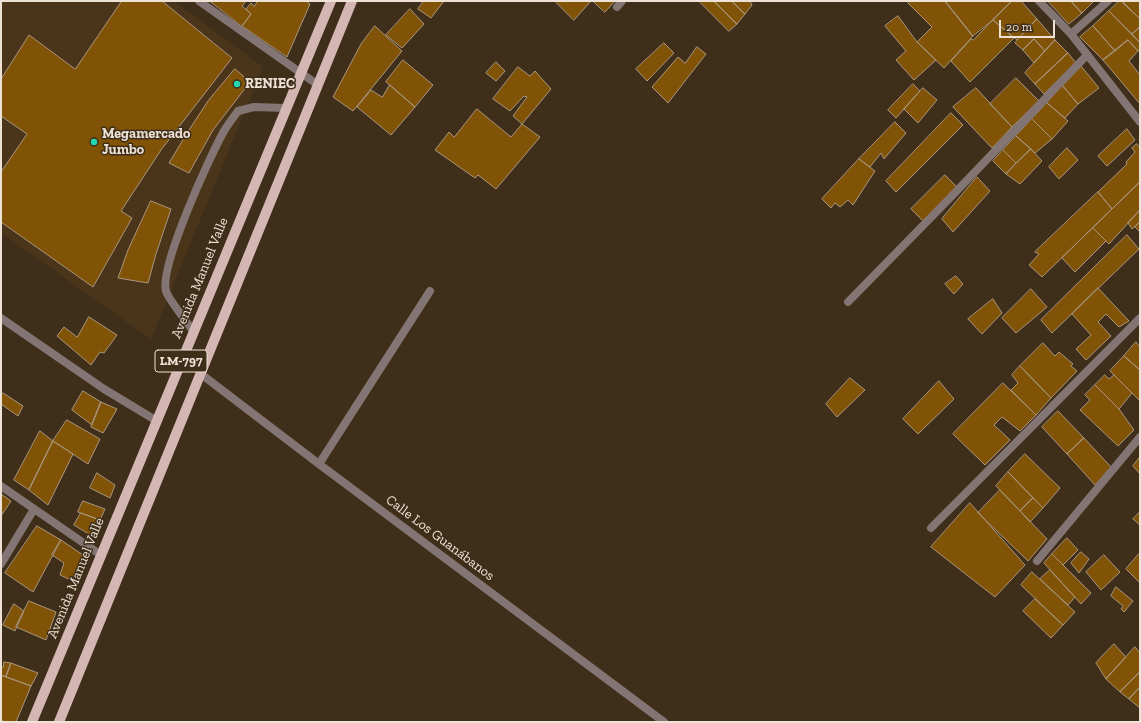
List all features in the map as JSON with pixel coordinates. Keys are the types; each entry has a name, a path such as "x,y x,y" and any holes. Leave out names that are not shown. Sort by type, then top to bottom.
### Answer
{"main road":[{"name":"Avenida Manuel Valle","path":"32,722 331,1"},
{"name":"LM-797","path":"60,722 352,1"}],"street":[{"path":"199,1 318,85"},
{"path":"1039,1 1071,34 1140,122"},
{"path":"1071,34 1108,1"},
{"path":"848,302 1088,55"},
{"path":"193,332 166,292 165,284 167,266 200,182 224,130 238,111 254,107 286,108"},
{"path":"319,464 430,291"},
{"path":"1,318 104,389 157,421"},
{"path":"931,528 1140,318"},
{"name":"Calle Los Guanábanos","path":"201,374 664,722"},
{"path":"1037,561 1140,437"},
{"path":"1,486 101,555"},
{"path":"1,564 34,509"}],"shaded area":[{"path":"1,1 174,1 263,67 151,339 1,233"}],"building":[{"name":"Megamercado Jumbo","path":"122,1 162,1 232,58 161,150 121,211 132,218 93,287 1,222 1,172 27,134 1,116 1,79 29,35 75,69"},
{"path":"210,1 246,1 242,6 251,14 242,26"},
{"path":"258,1 306,1 310,4 287,57 242,26 251,14 246,9 251,3 254,6"},
{"path":"424,1 444,1 431,18 418,9"},
{"path":"555,1 591,1 574,20"},
{"path":"593,1 615,1 605,12"},
{"path":"699,1 714,1 737,24 729,31"},
{"path":"714,1 732,1 745,14 737,24"},
{"path":"732,1 750,1 752,5 745,14"},
{"path":"910,1 945,1 973,36 944,68 917,42 932,27 908,3"},
{"path":"945,1 1012,1 993,20 973,36"},
{"path":"1012,1 1021,1 1037,19 1017,40 993,20"},
{"path":"1048,1 1071,1 1082,13 1069,24"},
{"path":"1071,1 1093,1 1093,2 1082,13"},
{"path":"1119,1 1122,1 1140,19 1140,27 1132,34 1109,11"},
{"path":"1125,1 1140,1 1140,19 1123,3"},
{"path":"410,9 424,24 402,48 386,35"},
{"path":"1109,11 1140,43 1140,49 1138,51 1128,40 1115,51 1093,26"},
{"path":"898,16 917,42 936,60 914,80 896,60 906,51 885,26"},
{"path":"1037,19 1055,40 1045,51 1034,39 1023,50 1015,43"},
{"path":"993,20 1014,38 970,82 951,61 971,39 973,40"},
{"path":"375,26 402,51 353,111 333,97 361,44"},
{"path":"1093,26 1115,51 1103,60 1080,37"},
{"path":"1140,27 1140,43 1132,34"},
{"path":"1034,39 1045,51 1034,63 1023,50"},
{"path":"1055,40 1068,53 1035,84 1025,73"},
{"path":"1128,40 1138,51 1129,61 1140,75 1140,104 1103,60"},
{"path":"664,43 674,53 647,81 636,69"},
{"path":"697,47 706,54 668,103 652,87 678,57 685,63"},
{"path":"1068,53 1076,63 1044,94 1035,84"},
{"path":"403,60 433,85 415,107 386,82"},
{"path":"496,62 505,71 496,81 486,73"},
{"path":"1081,66 1099,88 1078,104 1062,85"},
{"path":"518,67 530,76 535,71 551,89 522,124 513,116 527,97 524,96 510,111 493,99"},
{"path":"235,69 250,82 213,130 189,173 169,163 208,101"},
{"path":"1016,78 1039,101 1012,127 990,104"},
{"path":"913,84 920,91 896,118 888,110"},
{"path":"390,85 415,107 391,135 357,107 371,90 382,97"},
{"path":"1062,85 1078,104 1065,118 1047,103"},
{"path":"923,88 937,100 918,123 904,109"},
{"path":"976,88 1012,127 992,148 953,107"},
{"path":"1047,103 1068,121 1052,139 1032,119"},
{"path":"477,109 511,137 522,124 540,137 496,189 478,175 475,178 435,150 449,132 454,137"},
{"path":"951,113 963,125 896,192 886,181"},
{"path":"1032,119 1052,139 1035,153 1016,136"},
{"path":"895,122 906,133 884,159 881,153 870,167 859,159"},
{"path":"1127,129 1135,140 1107,166 1098,156"},
{"path":"1016,136 1031,149 1016,163 1003,150"},
{"path":"1137,144 1140,148 1140,182 1112,209 1098,192 1127,164 1126,162 1135,152 1132,148"},
{"path":"1067,148 1078,160 1059,179 1049,167"},
{"path":"1031,149 1042,161 1020,184 1006,174"},
{"path":"1003,150 1016,163 1006,174 993,161"},
{"path":"859,159 875,171 853,205 848,200 840,207 835,203 831,208 822,199"},
{"path":"945,175 957,187 924,222 911,209"},
{"path":"977,177 990,191 953,232 942,219"},
{"path":"1140,182 1140,210 1109,244 1093,228"},
{"path":"1098,192 1112,209 1042,277 1029,265 1039,254 1035,252"},
{"path":"151,201 171,209 148,283 118,278 128,250"},
{"path":"1140,210 1140,222 1132,229 1128,223"},
{"path":"1140,222 1140,232 1135,227"},
{"path":"1093,228 1106,241 1075,272 1062,258"},
{"path":"1127,235 1139,249 1052,333 1041,320"},
{"path":"956,276 963,284 954,294 945,284"},
{"path":"1098,288 1129,321 1119,327 1106,314 1098,322 1111,336 1086,360 1076,349 1091,335 1072,314"},
{"path":"1031,289 1047,307 1016,333 1002,318"},
{"path":"993,299 1002,313 982,334 968,319"},
{"path":"89,317 117,335 104,353 100,352 91,365 57,336 64,327 77,337"},
{"path":"1136,342 1140,347 1140,370 1124,356"},
{"path":"1043,343 1055,356 1059,352 1073,364 1071,366 1077,371 1051,398 1020,366"},
{"path":"1124,356 1140,370 1140,401 1110,371"},
{"path":"1020,366 1051,398 1036,415 1011,390 1018,383 1012,375"},
{"path":"1105,375 1109,379 1114,375 1132,393 1119,409 1095,385"},
{"path":"850,378 865,390 837,417 826,404"},
{"path":"939,381 954,399 918,434 903,419"},
{"path":"1003,383 1036,415 1020,431 1002,417 994,425 1010,440 985,465 953,434"},
{"path":"1095,385 1119,409 1134,430 1118,446 1080,410 1090,400 1085,395"},
{"path":"83,391 101,402 92,425 72,410"},
{"path":"3,393 23,406 18,416 1,404 1,395"},
{"path":"101,402 117,409 103,433 91,427"},
{"path":"1058,411 1084,438 1067,454 1042,427"},
{"path":"67,420 100,439 88,464 53,441"},
{"path":"40,431 53,441 29,490 14,480"},
{"path":"1084,438 1111,467 1095,485 1067,454"},
{"path":"53,441 73,454 48,505 29,490"},
{"path":"1025,454 1060,488 1043,508 1008,472"},
{"path":"1140,457 1140,474 1133,466"},
{"path":"1008,472 1033,498 1020,511 996,486"},
{"path":"97,473 115,485 110,498 90,488"},
{"path":"1000,490 1047,539 1028,561 978,513"},
{"path":"1,494 11,501 1,516"},
{"path":"1033,498 1043,508 1030,522 1020,511"},
{"path":"83,501 105,509 100,520 78,512"},
{"path":"970,503 1025,565 995,597 931,547"},
{"path":"1140,512 1140,525 1133,519"},
{"path":"81,513 100,520 92,536 74,525"},
{"path":"37,526 61,540 33,592 5,573"},
{"path":"1067,538 1078,550 1063,565 1052,554"},
{"path":"61,540 83,555 73,581 60,575 64,563 52,555"},
{"path":"1081,552 1089,559 1079,573 1071,563"},
{"path":"1052,554 1091,593 1081,604 1044,563"},
{"path":"1139,554 1140,555 1140,583 1126,569"},
{"path":"1104,555 1120,572 1101,590 1086,572"},
{"path":"1050,570 1075,597 1068,605 1040,579"},
{"path":"1032,572 1075,612 1063,625 1021,585"},
{"path":"1116,587 1133,601 1124,612 1121,609 1123,606 1111,596"},
{"path":"1035,599 1063,625 1051,638 1023,611"},
{"path":"29,601 56,612 46,640 16,627"},
{"path":"14,604 24,611 15,631 3,625"},
{"path":"1114,644 1126,657 1106,679 1096,663"},
{"path":"1135,647 1140,653 1140,672 1120,692 1106,679"},
{"path":"4,662 11,663 6,677 1,675 1,667 3,667"},
{"path":"11,663 38,673 31,686 6,677"},
{"path":"1139,673 1140,687 1129,699 1120,692"},
{"path":"1,675 31,686 16,722 5,722 1,720"},
{"path":"1140,687 1140,708 1129,699"}],"place":[{"name":"RENIEC","path":"237,84"},
{"name":"Megamercado Jumbo","path":"94,142"}]}
